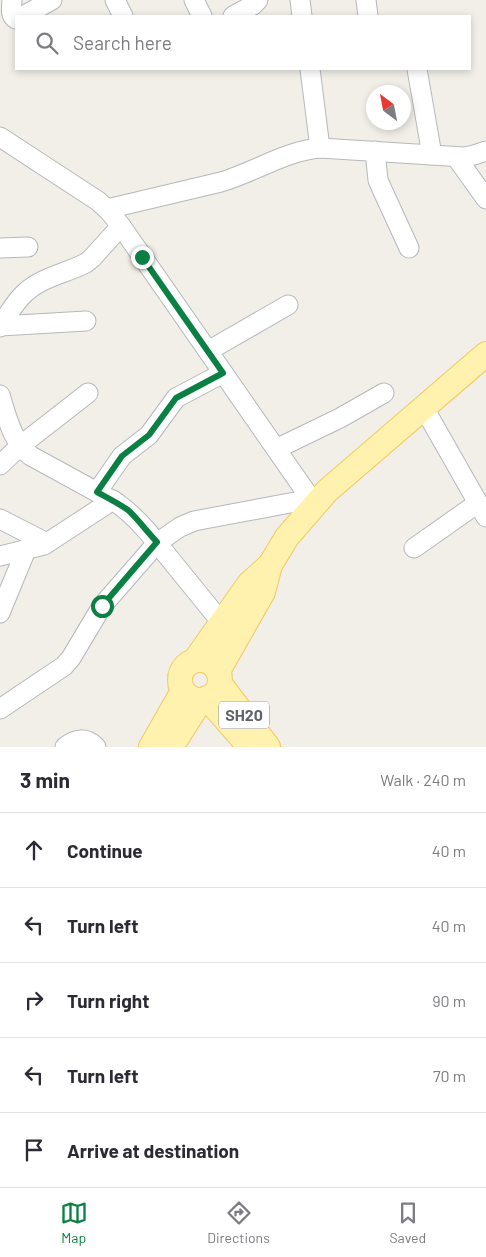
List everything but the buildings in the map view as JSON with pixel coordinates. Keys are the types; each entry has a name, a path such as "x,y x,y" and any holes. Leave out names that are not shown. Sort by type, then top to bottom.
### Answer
{"main road":[{"path":"206,689 180,685 181,671 196,659 249,584 270,565 287,537 313,502 424,408 484,361"},
{"path":"171,747 263,592 270,565"},
{"path":"151,747 206,689 214,666 209,662 196,659"},
{"name":"SH20","path":"206,689 250,747"},
{"name":"SH20","path":"206,689 268,747"}],"street":[{"path":"12,0 11,13 15,18"},
{"path":"32,14 52,0"},
{"path":"115,0 122,15"},
{"path":"194,0 202,15"},
{"path":"235,15 258,0"},
{"path":"300,0 302,15"},
{"path":"366,0 368,15"},
{"path":"310,70 320,148"},
{"path":"417,70 432,155"},
{"path":"0,137 98,201 107,209 121,226 313,502 194,521 180,527 157,542 102,606 71,658 64,666 0,709"},
{"path":"107,209 232,179 292,153 307,149 320,148 456,156 474,155 486,151"},
{"path":"375,152 378,180 409,248"},
{"path":"456,156 486,199"},
{"path":"0,326 20,298 33,286 86,263 121,226"},
{"path":"0,248 28,247"},
{"path":"208,350 288,305"},
{"path":"0,326 86,321"},
{"path":"0,556 47,543 105,496 122,456 149,435 176,398 223,373"},
{"path":"0,465 20,446 88,393"},
{"path":"276,449 340,418 384,393"},
{"path":"0,395 14,436 23,450 128,511 157,542 222,623"},
{"path":"414,548 482,510 424,408"},
{"path":"0,519 47,543"},
{"path":"0,613 26,550"},
{"path":"65,747 74,741 82,740 88,741 96,747"}],"route":[{"path":"102,606 157,542 128,511 97,492 122,456 152,432 176,398 223,373 142,257"}]}
